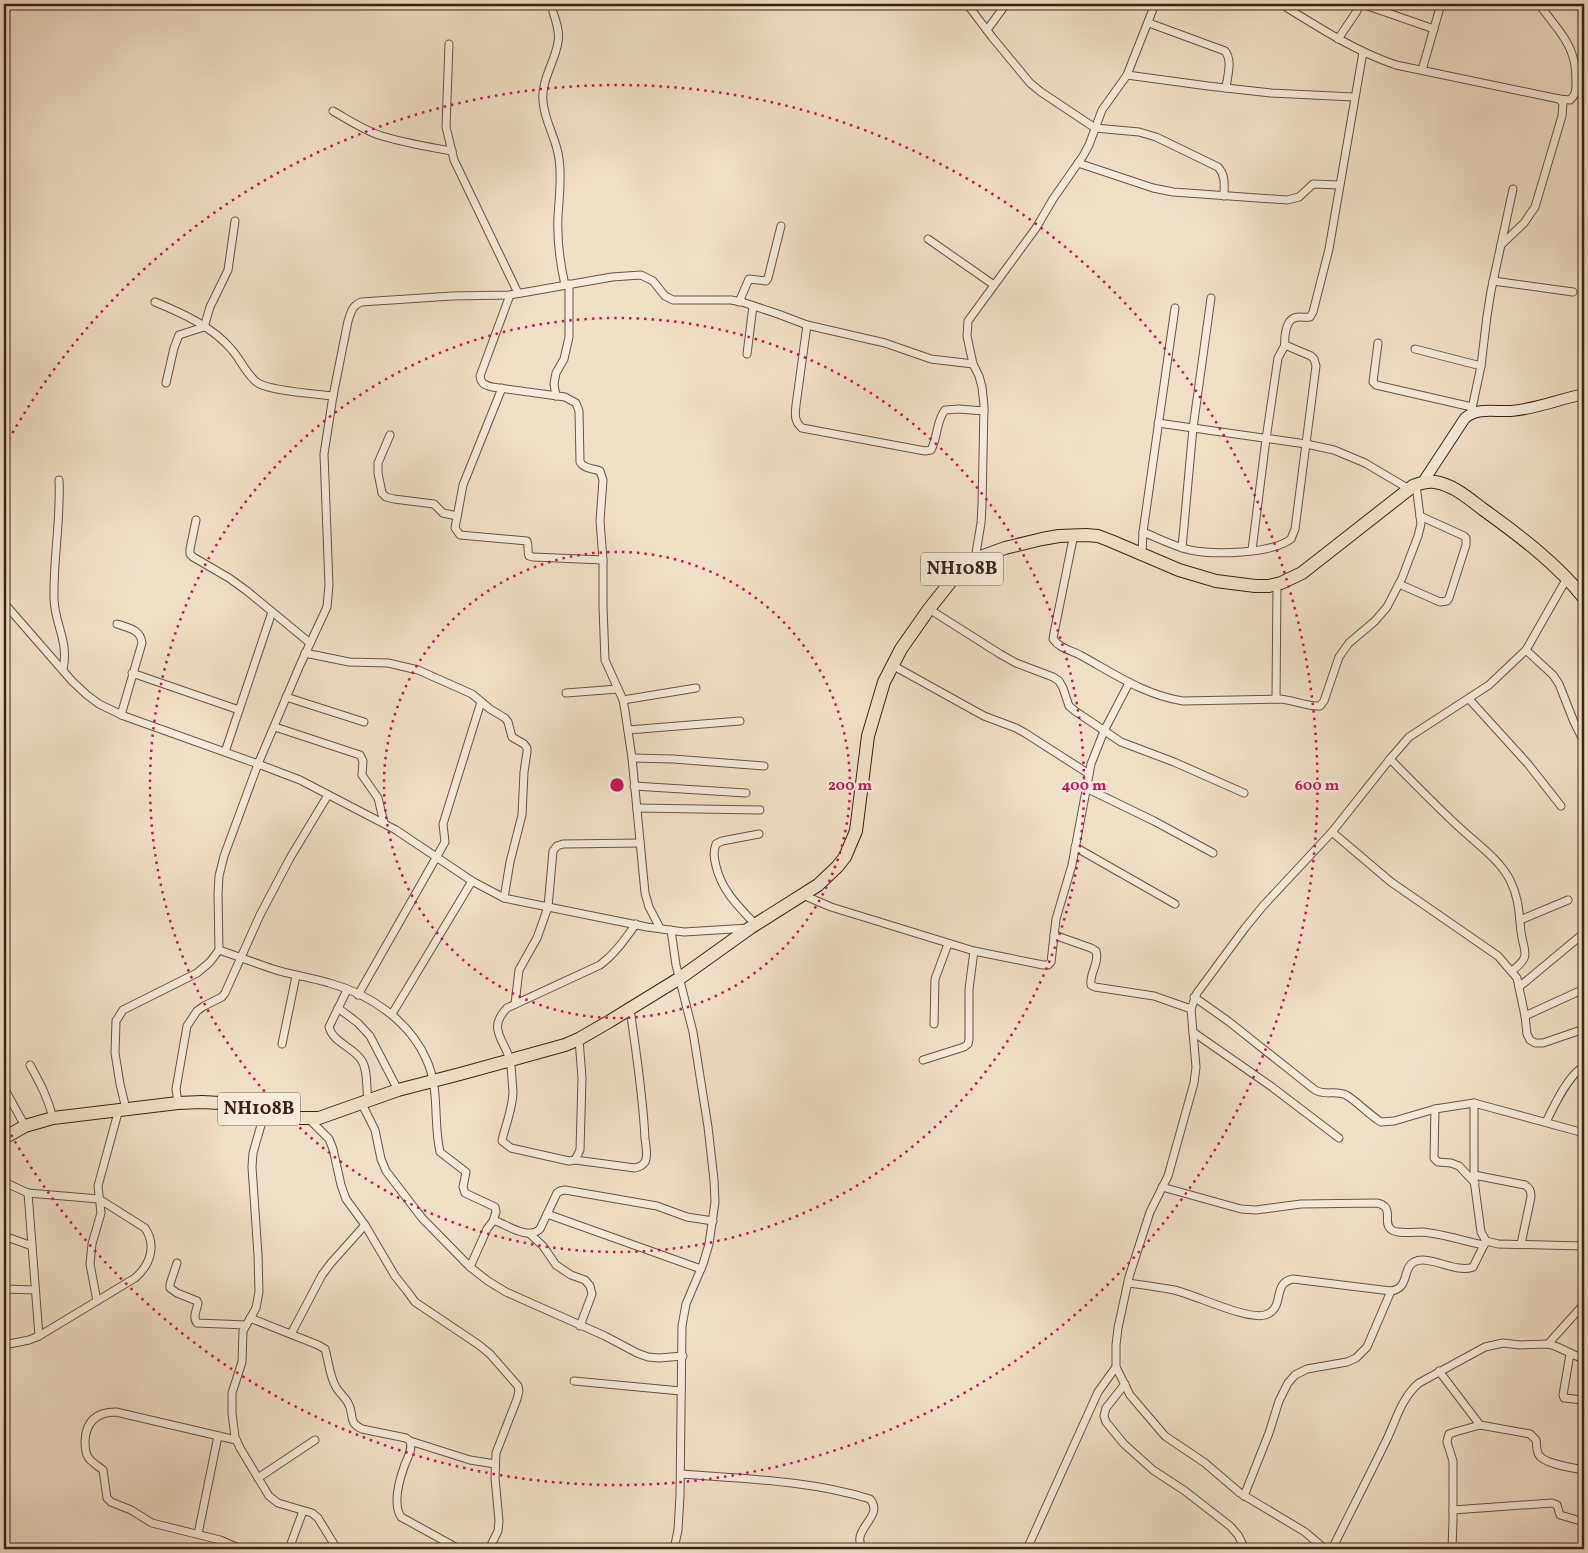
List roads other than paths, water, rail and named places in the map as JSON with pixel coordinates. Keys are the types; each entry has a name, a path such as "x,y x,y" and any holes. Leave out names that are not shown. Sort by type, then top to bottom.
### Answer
{"highway":[{"path":"1416,485 1434,482 1458,491 1508,526 1567,578 1584,598"},
{"name":"NH108B","path":"4,1138 25,1126 53,1118 178,1103 219,1102 238,1104 289,1116 319,1118 398,1090 565,1045 579,1039 680,978 752,926 803,895 828,877 845,857 856,831 868,736 878,700 892,665 929,609 956,575 975,559 1024,543 1074,534 1098,536 1179,570 1216,581 1255,586 1277,584 1291,579 1315,564 1416,485"}],"street":[{"path":"968,4 986,30 1030,83 1041,92 1095,128 1120,129 1147,134 1175,145 1218,167 1223,172 1225,178 1224,196"},
{"path":"986,30 1006,4"},
{"path":"975,559 981,524 984,411 982,387 973,364 967,336 968,321 1036,228 1078,163 1102,110 1127,75 1155,4"},
{"path":"1281,4 1338,39 1363,52 1396,65 1570,100 1574,96 1576,89 1573,55 1567,43 1539,4"},
{"path":"1338,39 1361,4 1434,29"},
{"path":"1422,70 1442,4"},
{"path":"553,12 558,29 558,41 544,88 543,100 544,112 559,156 561,175 558,241 561,267 567,284 569,337 564,358 554,378 556,396"},
{"path":"1149,23 1225,51 1230,62 1226,88"},
{"path":"449,44 446,127 454,160 518,293"},
{"path":"1252,550 1278,358 1285,345 1284,339 1291,320 1296,317 1310,317 1313,312 1326,263 1363,52"},
{"path":"1127,75 1271,93 1354,97"},
{"path":"1500,245 1524,223 1535,207 1562,116 1563,103 1559,99"},
{"path":"333,111 382,136 452,151"},
{"path":"1078,163 1153,188 1173,192 1287,200 1299,197 1313,184 1339,185"},
{"path":"1074,534 1053,640 1056,644 1129,683 1172,699 1183,701 1276,699 1320,706 1324,701 1339,657 1349,643 1376,622 1399,584 1421,524 1416,485 1472,410 1481,366 1493,281 1513,190"},
{"path":"204,327 210,307 228,270 236,221"},
{"path":"739,302 749,279 766,281 768,278 781,226"},
{"path":"928,239 994,285"},
{"path":"97,1301 90,1264 92,1244 100,1212 98,1186 122,1109 115,1053 116,1021 123,1010 197,973 210,962 219,950 219,876 224,856 258,764 305,653 327,607 329,585 324,454 348,321 356,304 361,302 452,296 510,295 612,277 641,275 653,281 665,296 673,300 731,300 778,314 807,326 885,343 931,360 973,364"},
{"path":"1493,281 1573,292"},
{"path":"510,295 480,376 480,381 485,385 571,399 576,403 579,411 580,462 582,465 600,471 602,475 600,521 603,560 605,660 623,700 632,758 645,893 649,907 660,928"},
{"path":"1182,548 1193,428 1211,298"},
{"path":"155,302 180,313 221,338 257,383 269,388 333,396"},
{"path":"747,354 753,306"},
{"path":"1142,554 1143,532 1175,308"},
{"path":"807,326 796,412 797,424 802,428 925,451 931,450 934,444 941,415 945,410 959,408 984,411"},
{"path":"166,382 174,348 180,335 204,327"},
{"path":"1378,343 1373,382 1376,385 1472,410 1510,411 1527,409 1584,394"},
{"path":"1143,532 1182,548 1207,552 1252,550 1278,546 1291,539 1295,529 1316,366 1311,356 1285,345"},
{"path":"1415,349 1481,366"},
{"path":"502,388 467,473 459,500 455,528 460,535 526,541 529,556 533,557 603,560"},
{"path":"1158,423 1306,444 1334,450 1348,454 1416,485"},
{"path":"390,435 378,463 382,494 394,499 434,504 443,514 457,516"},
{"path":"59,480 60,502 55,546 54,600 65,646 66,658 63,670"},
{"path":"1399,584 1440,602 1447,601 1450,598 1466,545 1466,538 1420,516"},
{"path":"196,520 190,554 229,578 310,643"},
{"path":"1325,1549 1305,1532 1244,1496 1193,1454 1165,1436 1130,1395 1116,1366 1118,1328 1128,1283 1150,1212 1168,1176 1194,1083 1196,1067 1191,1009 1194,997 1257,913 1332,832 1409,737 1489,685 1526,650 1567,578"},
{"path":"1276,699 1277,584"},
{"path":"4,603 86,695 99,704 121,714 300,780 384,823 472,881 504,898 671,930 691,932 752,926"},
{"path":"929,609 1016,663 1059,681 1069,706 1121,742 1174,762 1244,793"},
{"path":"225,752 272,612"},
{"path":"118,624 138,632 142,637 141,649 132,673 121,714"},
{"path":"1526,650 1553,675 1559,684 1584,742"},
{"path":"305,653 349,662 388,663 418,670 472,694 505,718 512,737 524,744 527,752 522,815 510,862 504,898"},
{"path":"892,665 984,716 1025,733 1089,774"},
{"path":"132,673 239,710"},
{"path":"803,895 831,907 948,944 974,951 1048,965 1052,958 1056,919 1072,865 1091,764 1104,731 1129,683"},
{"path":"623,700 696,688"},
{"path":"566,693 618,689"},
{"path":"286,697 364,722"},
{"path":"1469,699 1528,764 1561,806"},
{"path":"358,995 438,857 446,839 443,824 482,702"},
{"path":"628,730 740,721"},
{"path":"275,727 360,755 363,761 362,775 378,798 384,823"},
{"path":"632,758 764,766"},
{"path":"1390,759 1432,802 1488,853 1504,871 1519,907 1526,956 1521,964 1512,971"},
{"path":"634,786 746,793"},
{"path":"1086,788 1213,853"},
{"path":"178,1103 176,1089 187,1026 204,1006 222,997 225,993 260,915 290,858 328,795"},
{"path":"637,808 760,810"},
{"path":"1332,832 1391,882 1498,956 1517,978 1527,1034 1530,1040 1535,1043 1543,1042 1584,1029"},
{"path":"752,926 723,887 713,850 716,844 722,841 759,834"},
{"path":"515,1004 519,970 539,933 548,907 553,851 557,846 563,844 640,843"},
{"path":"1075,847 1175,904"},
{"path":"392,1014 472,881"},
{"path":"1520,920 1568,900"},
{"path":"630,1009 644,1113 645,1162 636,1168 575,1160 569,1161 511,1148 502,1141 512,1101 510,1060 499,1036 498,1019 507,1008 600,965 618,950 636,924"},
{"path":"671,930 676,965 693,1032 708,1127 715,1202 709,1244 686,1304 682,1326 681,1474 678,1530 674,1549"},
{"path":"1519,987 1584,933"},
{"path":"1054,935 1096,951 1096,960 1090,978 1091,985 1154,996 1191,1009"},
{"path":"934,1024 935,979 948,944"},
{"path":"219,950 272,969 328,982 347,990 392,1014 409,1032 427,1061 434,1081 440,1152 466,1172 463,1187 465,1193 495,1207 496,1212 493,1221 487,1228 470,1267"},
{"path":"923,1060 968,1044 970,1033 969,988 974,951"},
{"path":"282,1044 296,976"},
{"path":"1525,1016 1584,989"},
{"path":"347,990 330,1023 330,1032 360,1058 365,1072 365,1101 375,1130 381,1159 386,1171 422,1218 470,1267 488,1282 506,1292 648,1357 683,1356"},
{"path":"1194,997 1228,1021 1315,1090 1325,1094 1346,1095 1381,1122 1394,1121 1435,1109 1474,1103 1584,1133"},
{"path":"338,1008 358,1023 370,1036 398,1090"},
{"path":"1193,1032 1272,1087 1339,1138"},
{"path":"575,1160 580,1150 582,1094 579,1039"},
{"path":"30,1065 48,1099 53,1118"},
{"path":"1546,1122 1557,1100 1575,1073 1584,1067"},
{"path":"4,1088 25,1126"},
{"path":"1128,1283 1174,1290 1245,1314 1261,1316 1274,1310 1282,1284 1286,1280 1293,1279 1391,1291 1402,1285 1411,1265 1415,1261 1428,1261 1463,1270 1473,1267 1485,1243 1481,1232 1474,1175 1474,1103"},
{"path":"1435,1109 1434,1158 1438,1162 1459,1166 1475,1183"},
{"path":"265,1111 253,1153 252,1167 258,1255 258,1292 256,1308 246,1325 242,1340 242,1362 232,1397 233,1423 236,1440 269,1496 286,1506 312,1513 318,1518 337,1549"},
{"path":"308,1118 326,1135 331,1143 343,1193 365,1225 395,1276 415,1302 479,1345 490,1354 518,1386 518,1398 496,1453 499,1521 498,1531 489,1549"},
{"path":"1474,1175 1525,1184 1529,1187 1531,1197 1521,1244"},
{"path":"4,1182 28,1193 99,1199 145,1228 150,1235 152,1245 151,1256 144,1270 135,1278 38,1336 30,1340 4,1345"},
{"path":"1162,1187 1241,1209 1256,1210 1300,1204 1377,1203 1383,1204 1387,1209 1388,1226 1396,1232 1424,1232 1498,1244 1584,1246"},
{"path":"493,1221 525,1233 535,1233 540,1228 557,1193 566,1190 657,1206 687,1217 713,1221"},
{"path":"28,1193 38,1336"},
{"path":"547,1214 701,1269"},
{"path":"291,1334 330,1263 365,1225"},
{"path":"530,1234 543,1246 556,1265 571,1275 584,1280 590,1286 592,1294 580,1326"},
{"path":"4,1236 32,1246"},
{"path":"177,1263 170,1288 197,1301 194,1320 197,1323 246,1325"},
{"path":"4,1289 35,1290"},
{"path":"1244,1496 1269,1433 1279,1401 1288,1383 1295,1375 1308,1369 1347,1362 1356,1358 1366,1347 1391,1291"},
{"path":"1548,1344 1584,1304"},
{"path":"250,1318 318,1345 325,1350 333,1383 348,1404 351,1410 352,1422 357,1427 406,1438 410,1441 470,1460 495,1464"},
{"path":"1332,1549 1410,1392 1419,1383 1485,1347 1496,1344 1548,1344 1560,1347 1570,1354 1584,1359"},
{"path":"1570,1354 1562,1395 1564,1398 1584,1400"},
{"path":"1026,1549 1094,1398 1116,1366"},
{"path":"1439,1371 1480,1425"},
{"path":"574,1381 681,1391"},
{"path":"1124,1384 1106,1408 1104,1416 1106,1422 1124,1444 1153,1470 1185,1491 1230,1526 1238,1535 1245,1549"},
{"path":"236,1440 116,1412 106,1412 92,1420 86,1436 85,1450 87,1456 103,1470 107,1498 111,1502 131,1510 152,1523 220,1540 241,1549"},
{"path":"1452,1549 1453,1461 1448,1442 1450,1434 1480,1425 1530,1434 1536,1440 1537,1453 1546,1462 1584,1470"},
{"path":"198,1534 218,1436"},
{"path":"258,1478 315,1440"},
{"path":"410,1441 411,1450 400,1479 398,1511 401,1516 459,1549"},
{"path":"681,1474 753,1479 828,1488 870,1499 874,1503 874,1509 860,1538 861,1549"},
{"path":"1453,1510 1552,1503 1556,1505 1560,1515 1584,1522"},
{"path":"290,1549 303,1511"}]}
